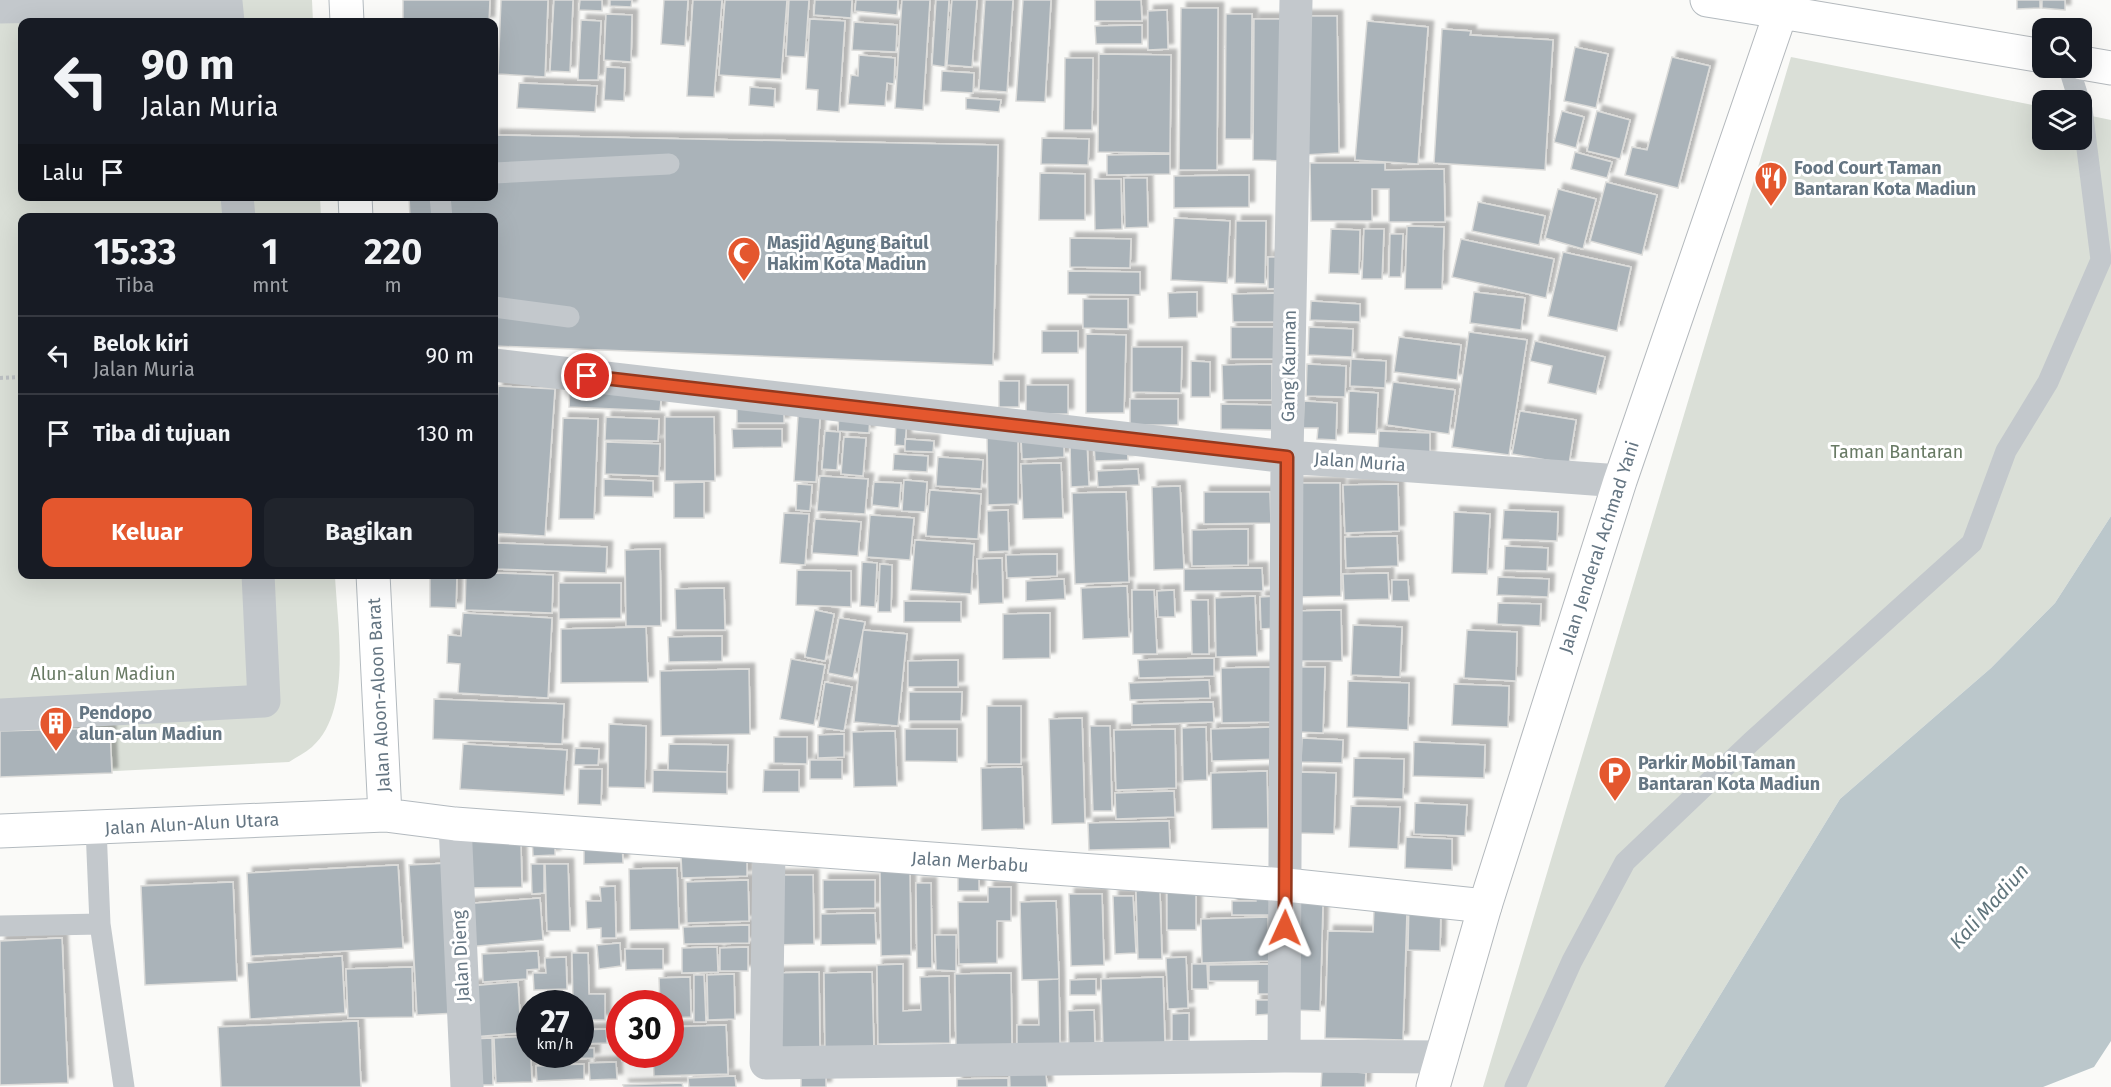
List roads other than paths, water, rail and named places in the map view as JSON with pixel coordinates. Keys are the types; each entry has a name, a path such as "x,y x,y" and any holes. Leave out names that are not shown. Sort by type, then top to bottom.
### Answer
{"main road":[{"path":"346,0 347,18"},
{"path":"1707,0 1791,10 2032,54"},
{"name":"Jalan Jenderal Achmad Yani","path":"1437,1072 1485,906 1620,481 1791,10"},
{"path":"2092,65 2111,68"},
{"name":"Jalan Aloon-Aloon Barat","path":"373,579 385,815"},
{"name":"Jalan Alun-Alun Utara","path":"0,831 385,815 455,824"},
{"name":"Jalan Merbabu","path":"455,824 1286,885 1485,906"}],"street":[{"name":"Gang Kauman","path":"1284,1056 1287,457 1296,0"},
{"path":"0,7 226,2 228,18"},
{"name":"Jalan Muria","path":"498,365 1287,457 1620,481"},
{"path":"0,715 264,701 258,579"},
{"name":"Jalan Dieng","path":"455,824 467,1087"},
{"path":"769,848 766,1075 1284,1056 1437,1072"}],"lane":[{"path":"1515,1087 1572,961 1625,862 1751,742 1972,543 2006,451 2048,382 2101,260 2087,150"},
{"path":"498,173 669,164"},
{"path":"498,307 569,317"},
{"path":"96,828 100,924 124,1087"},
{"path":"0,926 100,924"}],"water":[{"name":"Kali Madiun","path":"2111,516 2111,1041 2094,1067 2043,1087 1664,1087 1840,799 1991,668 2055,603"}],"place":[{"name":"Food Court Taman Bantaran Kota Madiun","path":"1771,207"},
{"name":"Masjid Agung Baitul Hakim Kota Madiun","path":"744,282"},
{"name":"Pendopo alun-alun Madiun","path":"56,752"},
{"name":"Parkir Mobil Taman Bantaran Kota Madiun","path":"1615,802"}],"park label":[{"name":"Taman Bantaran","path":"1897,452"},
{"name":"Alun-alun Madiun","path":"103,674"}]}
